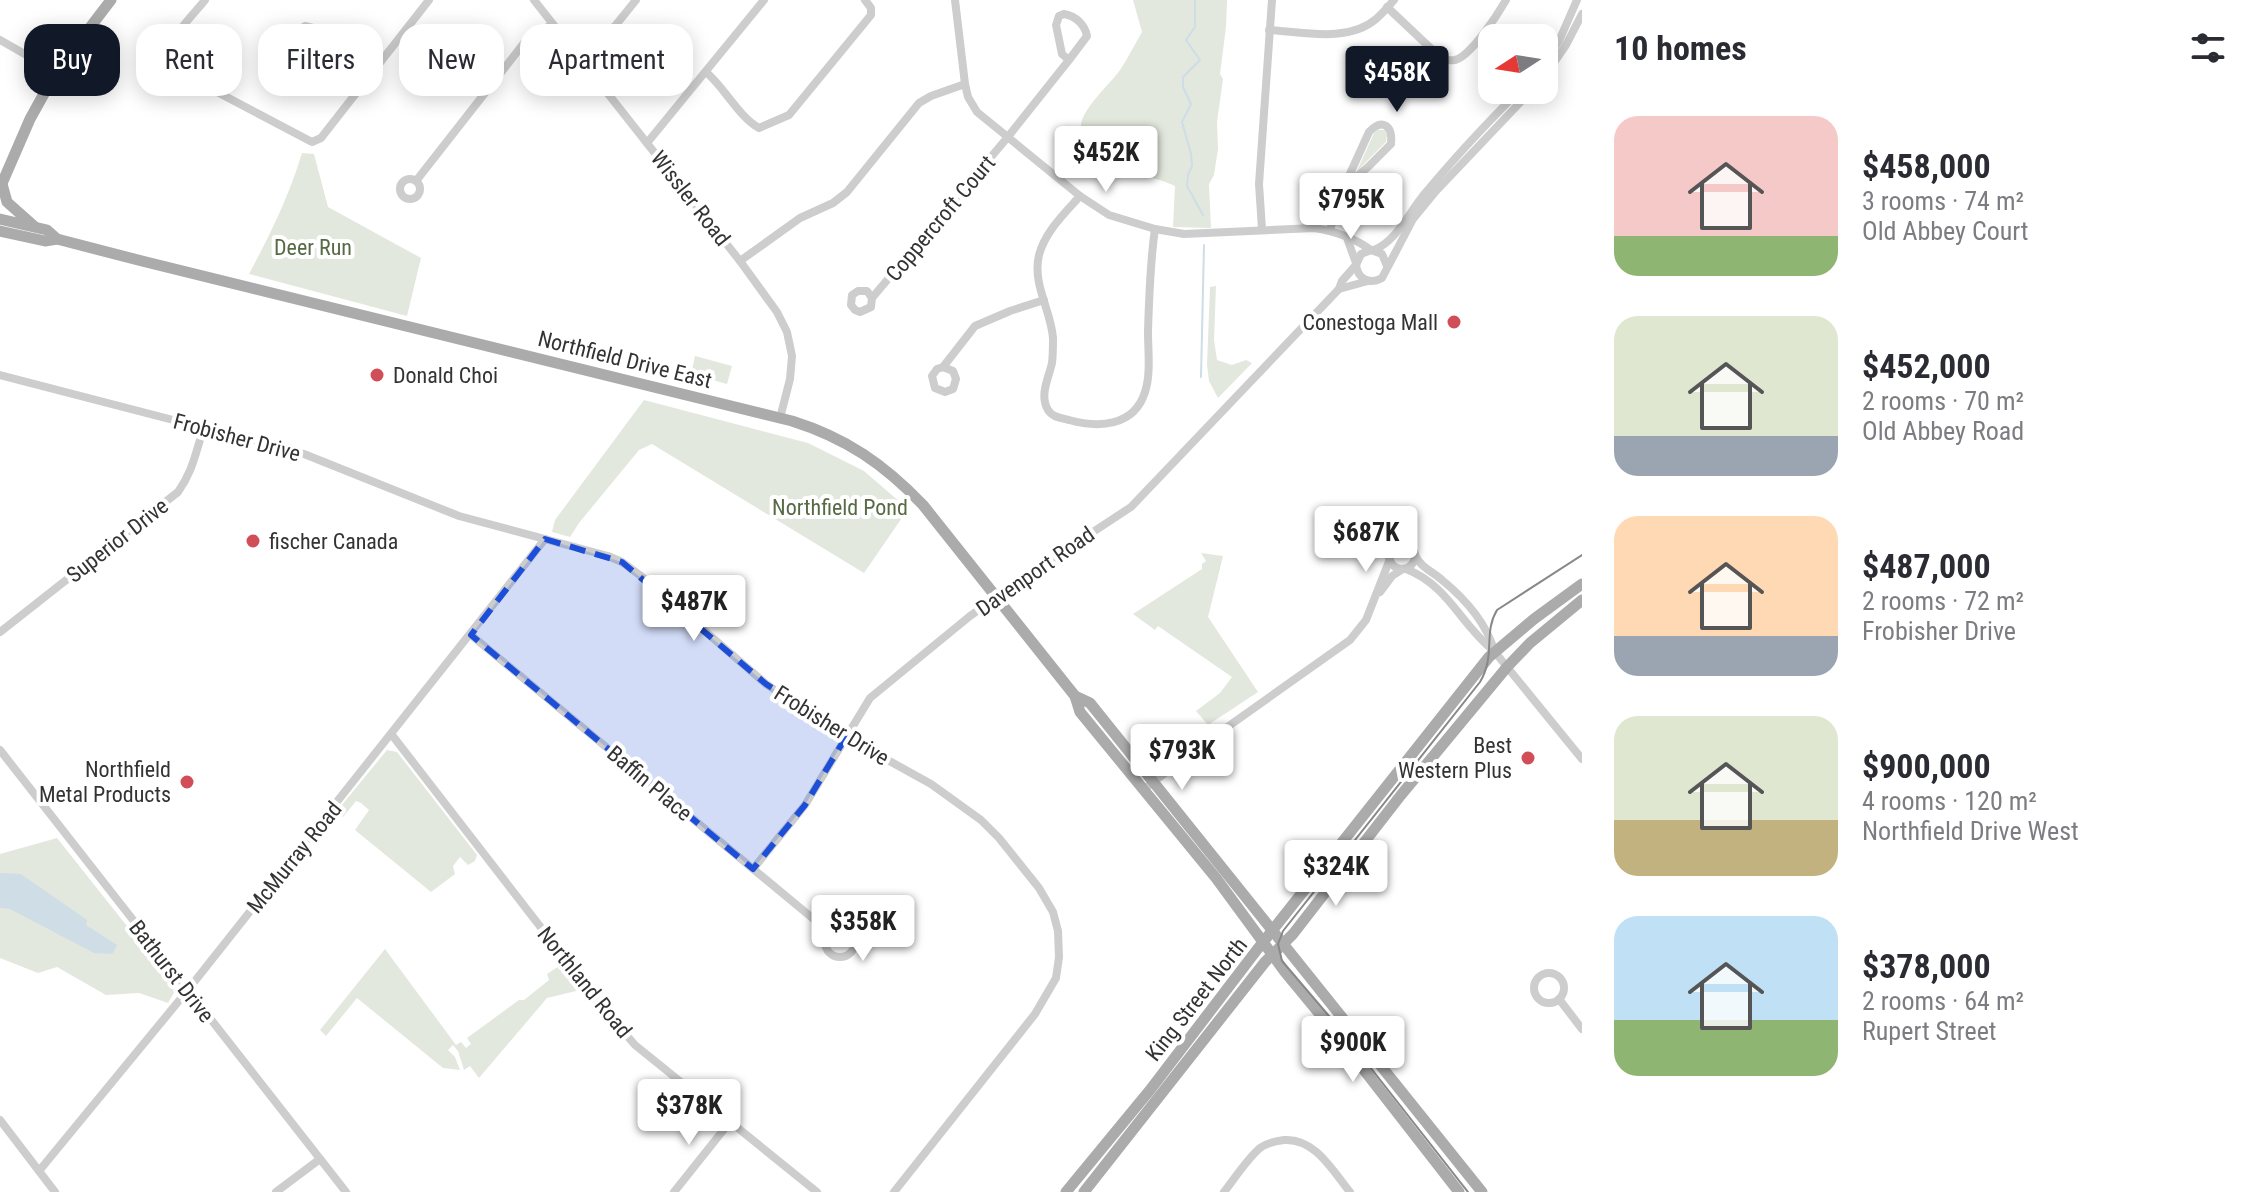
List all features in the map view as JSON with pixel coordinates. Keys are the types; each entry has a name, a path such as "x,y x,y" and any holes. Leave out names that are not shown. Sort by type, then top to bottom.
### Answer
{"main road":[{"path":"93,24 111,0"},
{"path":"35,227 7,202 1,186 43,96"},
{"name":"Northfield Drive East","path":"0,219 47,230 57,239"},
{"name":"Northfield Drive East","path":"0,231 45,241 57,239 780,418 835,437 885,467 923,505 1075,696 1090,703 1272,955 1459,1192"},
{"name":"King Street North","path":"1066,1192 1158,1080 1494,651 1582,584"},
{"name":"King Street North","path":"1084,1192 1507,667 1530,643 1582,600"},
{"name":"Northfield Drive East","path":"1148,787 1284,944 1482,1192"}],"street":[{"path":"205,0 171,44 168,55 172,65 181,73 312,142 321,138 354,96"},
{"path":"383,58 426,4 415,0"},
{"name":"Wissler Road","path":"534,0 552,24"},
{"path":"617,24 636,0"},
{"path":"647,143 764,0"},
{"path":"706,72 748,121 759,128 776,123 789,115 871,15 871,8 865,0"},
{"path":"955,0 965,84 977,112 1080,196 1109,215 1184,234 1262,229 1330,230 1382,254 1387,266"},
{"path":"1262,229 1259,184 1272,0"},
{"path":"1269,30 1349,32 1376,19 1391,4 1442,59 1453,60 1463,56 1494,21 1506,0"},
{"path":"1558,57 1579,12 1577,0"},
{"path":"1558,42 1579,12"},
{"name":"Coppercroft Court","path":"872,298 1007,138 1069,60 1087,36 1085,28 1075,18 1064,14 1059,16 1056,25 1062,54 1069,60"},
{"path":"0,40 24,54"},
{"path":"416,181 520,48"},
{"path":"740,261 800,218 833,203 847,192 919,103 965,84"},
{"name":"Wissler Road","path":"611,96 777,312 787,332 792,367 780,418"},
{"path":"1356,264 1361,254 1391,240 1427,190 1507,104"},
{"path":"1339,289 1382,278 1413,219 1519,104"},
{"path":"1330,230 1344,187 1369,132 1375,125 1388,127 1391,144 1344,187"},
{"path":"1080,196 1050,231 1038,260 1037,278 1053,337 1053,360 1045,391 1046,408 1052,414 1077,423 1104,426 1134,412 1145,391 1150,265 1155,229"},
{"path":"1347,238 1360,277 1368,281"},
{"name":"Davenport Road","path":"753,869 805,805 862,709 876,693 970,616 1131,507 1339,289 1356,264"},
{"path":"943,367 975,326 1044,300"},
{"name":"Frobisher Drive","path":"0,375 304,454 459,516 622,562 766,684 846,737 931,784 981,820 1039,888 1053,912 1058,931 1056,978 1035,1014 894,1192"},
{"name":"Superior Drive","path":"0,632 178,492 189,477 204,428"},
{"name":"McMurray Road","path":"39,1171 392,735 545,539"},
{"path":"1148,787 1237,719 1341,648 1363,623 1375,599 1392,548 1400,543 1410,546 1424,568 1460,596 1485,628 1494,651"},
{"path":"1375,599 1392,576 1413,563 1415,555"},
{"path":"1390,559 1395,567 1435,585 1494,651 1582,759"},
{"name":"Baffin Place","path":"471,635 828,931"},
{"name":"Northland Road","path":"392,735 635,1045 817,1192"},
{"name":"Bathurst Drive","path":"0,750 346,1192"},
{"path":"1559,999 1582,1029"},
{"path":"0,1120 55,1192"},
{"path":"674,1192 729,1123"},
{"path":"1224,1192 1260,1149 1288,1140 1301,1141 1314,1149 1350,1192"},
{"path":"276,1192 320,1159"}],"highlighted area":[{"path":"545,539 622,562 766,684 846,737 805,805 753,869 471,635"}],"green space":[{"path":"1133,0 1227,0 1220,74 1223,79 1217,122 1218,149 1214,175 1209,184 1211,228 1173,227 1175,186 1109,161 1084,138 1081,125 1086,112 1120,70 1142,32"},
{"path":"1385,130 1386,142 1357,171 1374,133"},
{"name":"Deer Run","path":"302,153 314,154 328,207 421,258 407,316 249,274 278,215"},
{"path":"1216,286 1214,340 1217,360 1232,365 1246,360 1252,363 1218,398 1209,381 1207,365 1210,287"},
{"path":"695,356 732,366 727,384 691,374"},
{"name":"Northfield Pond","path":"644,400 808,443 864,471 908,509 864,573 652,444 639,450 570,537 552,532 555,520"},
{"path":"1201,553 1223,556 1208,617 1258,692 1208,725 1196,711 1220,693 1232,677 1158,626 1155,630 1133,614 1202,569 1206,561"},
{"path":"387,750 397,752 477,855 475,861 468,865 460,857 453,866 455,874 431,892 355,830 369,810 361,803 356,801 343,817 338,816 337,811"},
{"path":"57,838 169,979 175,991 168,1003 139,993 106,995 57,967 38,973 0,958 0,854"},
{"path":"385,949 456,1045 461,1042 466,1048 471,1044 467,1038 519,1000 524,1000 549,980 547,974 559,966 580,987 576,991 547,998 479,1078 470,1066 464,1070 453,1045 448,1050 455,1057 460,1070 443,1068 357,998 326,1036 320,1030"}],"shaded area":[{"path":"0,873 21,874 87,920 86,925 117,945 112,954 94,953 10,909 0,908"}],"waterway":[{"path":"1195,0 1195,27 1186,40 1200,60 1183,77 1183,87 1191,104 1182,122 1192,166 1187,186 1203,215"},
{"path":"1201,377 1204,245"}],"tram line":[{"path":"1468,1192 1341,1030 1282,961 1278,944 1283,931 1480,682 1485,672 1491,627 1497,610 1582,555"}],"place":[{"name":"Conestoga Mall","path":"1454,322"},
{"name":"Donald Choi","path":"377,375"},
{"name":"fischer Canada","path":"253,541"},
{"name":"Best Western Plus","path":"1528,758"},
{"name":"Northfield Metal Products","path":"187,782"}]}
